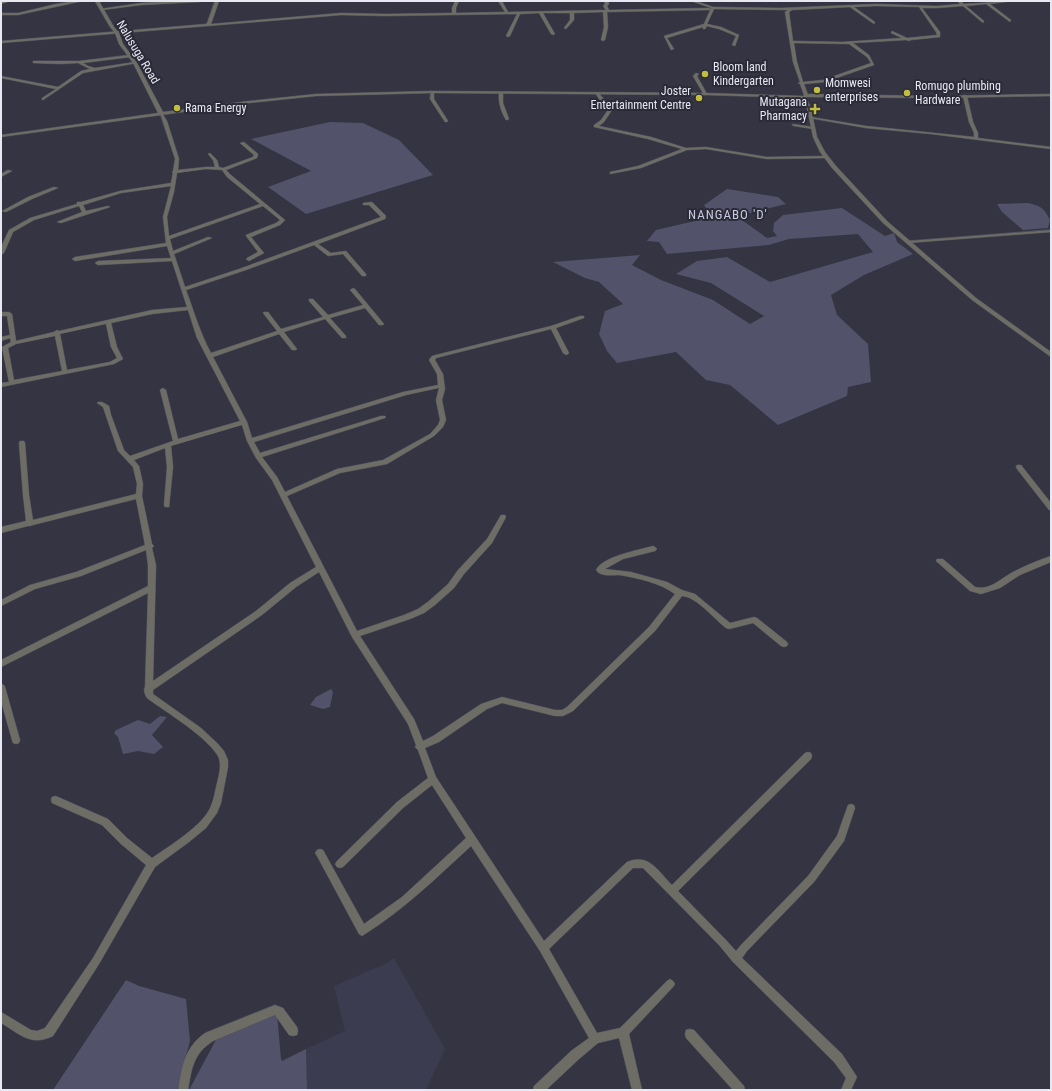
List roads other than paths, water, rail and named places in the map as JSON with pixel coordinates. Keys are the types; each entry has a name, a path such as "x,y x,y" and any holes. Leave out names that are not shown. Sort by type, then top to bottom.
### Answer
{"street":[{"path":"1,3 9,1"},
{"path":"1,14 18,14 81,1"},
{"name":"Nalusuga Road","path":"97,1 117,33 121,44 135,63 161,114"},
{"path":"102,9 141,4 200,1"},
{"path":"206,25 208,24 217,1"},
{"path":"454,14 454,8 457,1"},
{"path":"500,1 506,13"},
{"path":"603,40 606,27 606,1"},
{"path":"693,1 713,8"},
{"path":"958,1 983,22"},
{"path":"1,42 341,14 386,15 541,13 696,10 713,8 780,9 850,6 876,3 920,7 964,6 1011,1"},
{"path":"988,4 1010,21"},
{"path":"850,6 874,23"},
{"path":"792,42 849,42 939,36 940,34 920,7"},
{"path":"705,27 713,13 713,8"},
{"path":"787,12 792,8"},
{"path":"780,9 787,12"},
{"path":"566,28 572,20 572,12"},
{"path":"787,12 800,83 818,144 826,157 885,222 974,299 1051,355"},
{"path":"508,36 519,13"},
{"path":"541,13 553,34"},
{"path":"672,49 666,37 705,27 720,28 738,36 734,45"},
{"path":"892,32 908,39"},
{"path":"800,83 824,81 873,64 868,56 849,42"},
{"path":"34,62 79,62 130,56"},
{"path":"79,62 87,67 95,69"},
{"path":"43,100 82,72 135,63"},
{"path":"697,74 696,76 705,94"},
{"path":"1,77 59,88"},
{"path":"432,92 432,99 446,122"},
{"path":"1,136 296,96 432,92 805,96 1051,95"},
{"path":"501,93 500,98 502,107 507,119"},
{"path":"598,94 600,98 611,105 612,108 603,121 595,126 606,130 621,131 643,136 686,149"},
{"path":"965,96 971,122 976,133 976,139"},
{"path":"161,114 166,120 177,158 173,184 165,217 168,241 200,338 244,422 250,441 258,456 275,479 299,523 320,568 355,635 411,722 432,779 542,948 595,1039"},
{"path":"811,118 866,127 1051,148"},
{"path":"794,125 813,128"},
{"path":"174,172 220,168 255,158 256,155 242,143"},
{"path":"612,173 639,167 686,149 706,148 767,158 826,157"},
{"path":"210,154 220,168 283,220 278,224 248,236 260,251 258,255 249,259"},
{"path":"1,176 10,171"},
{"path":"1,253 11,231 19,225 46,214 120,192 173,184"},
{"path":"4,211 30,198 56,188"},
{"path":"183,289 244,270 383,218 384,216 370,202"},
{"path":"79,203 85,213"},
{"path":"75,259 168,241 263,204"},
{"path":"59,222 108,207"},
{"path":"908,242 1051,230"},
{"path":"98,263 173,256 210,238"},
{"path":"314,243 330,255 344,252 364,275"},
{"path":"353,290 381,324"},
{"path":"311,300 344,337"},
{"path":"209,356 326,317 366,306"},
{"path":"12,383 5,347 14,343 57,332 152,312 190,308"},
{"path":"1,314 8,314 10,316 14,343"},
{"path":"266,314 294,349"},
{"path":"283,495 339,471 385,462 432,435 443,420 439,400 442,388 440,374 432,360 434,357 553,327 582,317"},
{"path":"1,385 112,363 120,359 114,347 108,322"},
{"path":"553,327 566,353"},
{"path":"57,332 65,373"},
{"path":"1,339 12,336"},
{"path":"250,441 406,393 441,386"},
{"path":"163,390 176,442"},
{"path":"1,1017 30,1035 38,1037 44,1036 50,1032 96,961 152,864 208,819 217,802 224,764 221,754 213,746 180,717 150,696 148,689 152,565 150,546 139,496 140,484 136,466 121,451 106,406 100,403"},
{"path":"258,456 383,417"},
{"path":"129,459 176,442 244,422"},
{"path":"22,443 30,524"},
{"path":"167,505 170,469 170,454 168,445"},
{"path":"1019,467 1051,508"},
{"path":"1,530 139,496"},
{"path":"355,635 407,617 421,611 432,603 451,586 461,572 490,541 503,517"},
{"path":"1,603 33,587 78,574 150,546"},
{"path":"653,549 621,557 600,570 603,572 611,571 642,577 674,588 680,593 687,593 729,626 751,619 758,622 784,644"},
{"path":"940,561 973,589 981,592 997,586 1022,571 1051,559"},
{"path":"148,689 259,613 293,585 320,568"},
{"path":"1,664 152,587"},
{"path":"419,747 436,739 492,702 502,700 555,713 563,713 570,710 652,629 680,593"},
{"path":"1,687 16,740"},
{"path":"673,890 808,756"},
{"path":"340,864 400,805 432,779"},
{"path":"55,800 105,822 152,864"},
{"path":"736,959 744,948 811,879 841,838 851,808"},
{"path":"320,853 362,931 375,924 402,902 472,839"},
{"path":"542,948 630,865 635,863 645,864 673,890 736,959 838,1058 852,1077 846,1090"},
{"path":"538,1090 574,1055 595,1039 623,1032 670,984"},
{"path":"183,1090 188,1065 194,1049 201,1041 275,1010 279,1012 293,1031"},
{"path":"623,1032 637,1090"},
{"path":"690,1034 740,1090"}],"place":[{"name":"Bloom land Kindergarten","path":"705,74"},
{"name":"Momwesi enterprises","path":"817,90"},
{"name":"Romugo plumbing Hardware","path":"907,93"},
{"name":"Joster Entertainment Centre","path":"699,98"},
{"name":"Rama Energy","path":"177,108"},
{"name":"Mutagana Pharmacy","path":"815,109"}],"district":[{"name":"NANGABO 'D'","path":"728,214"}]}
